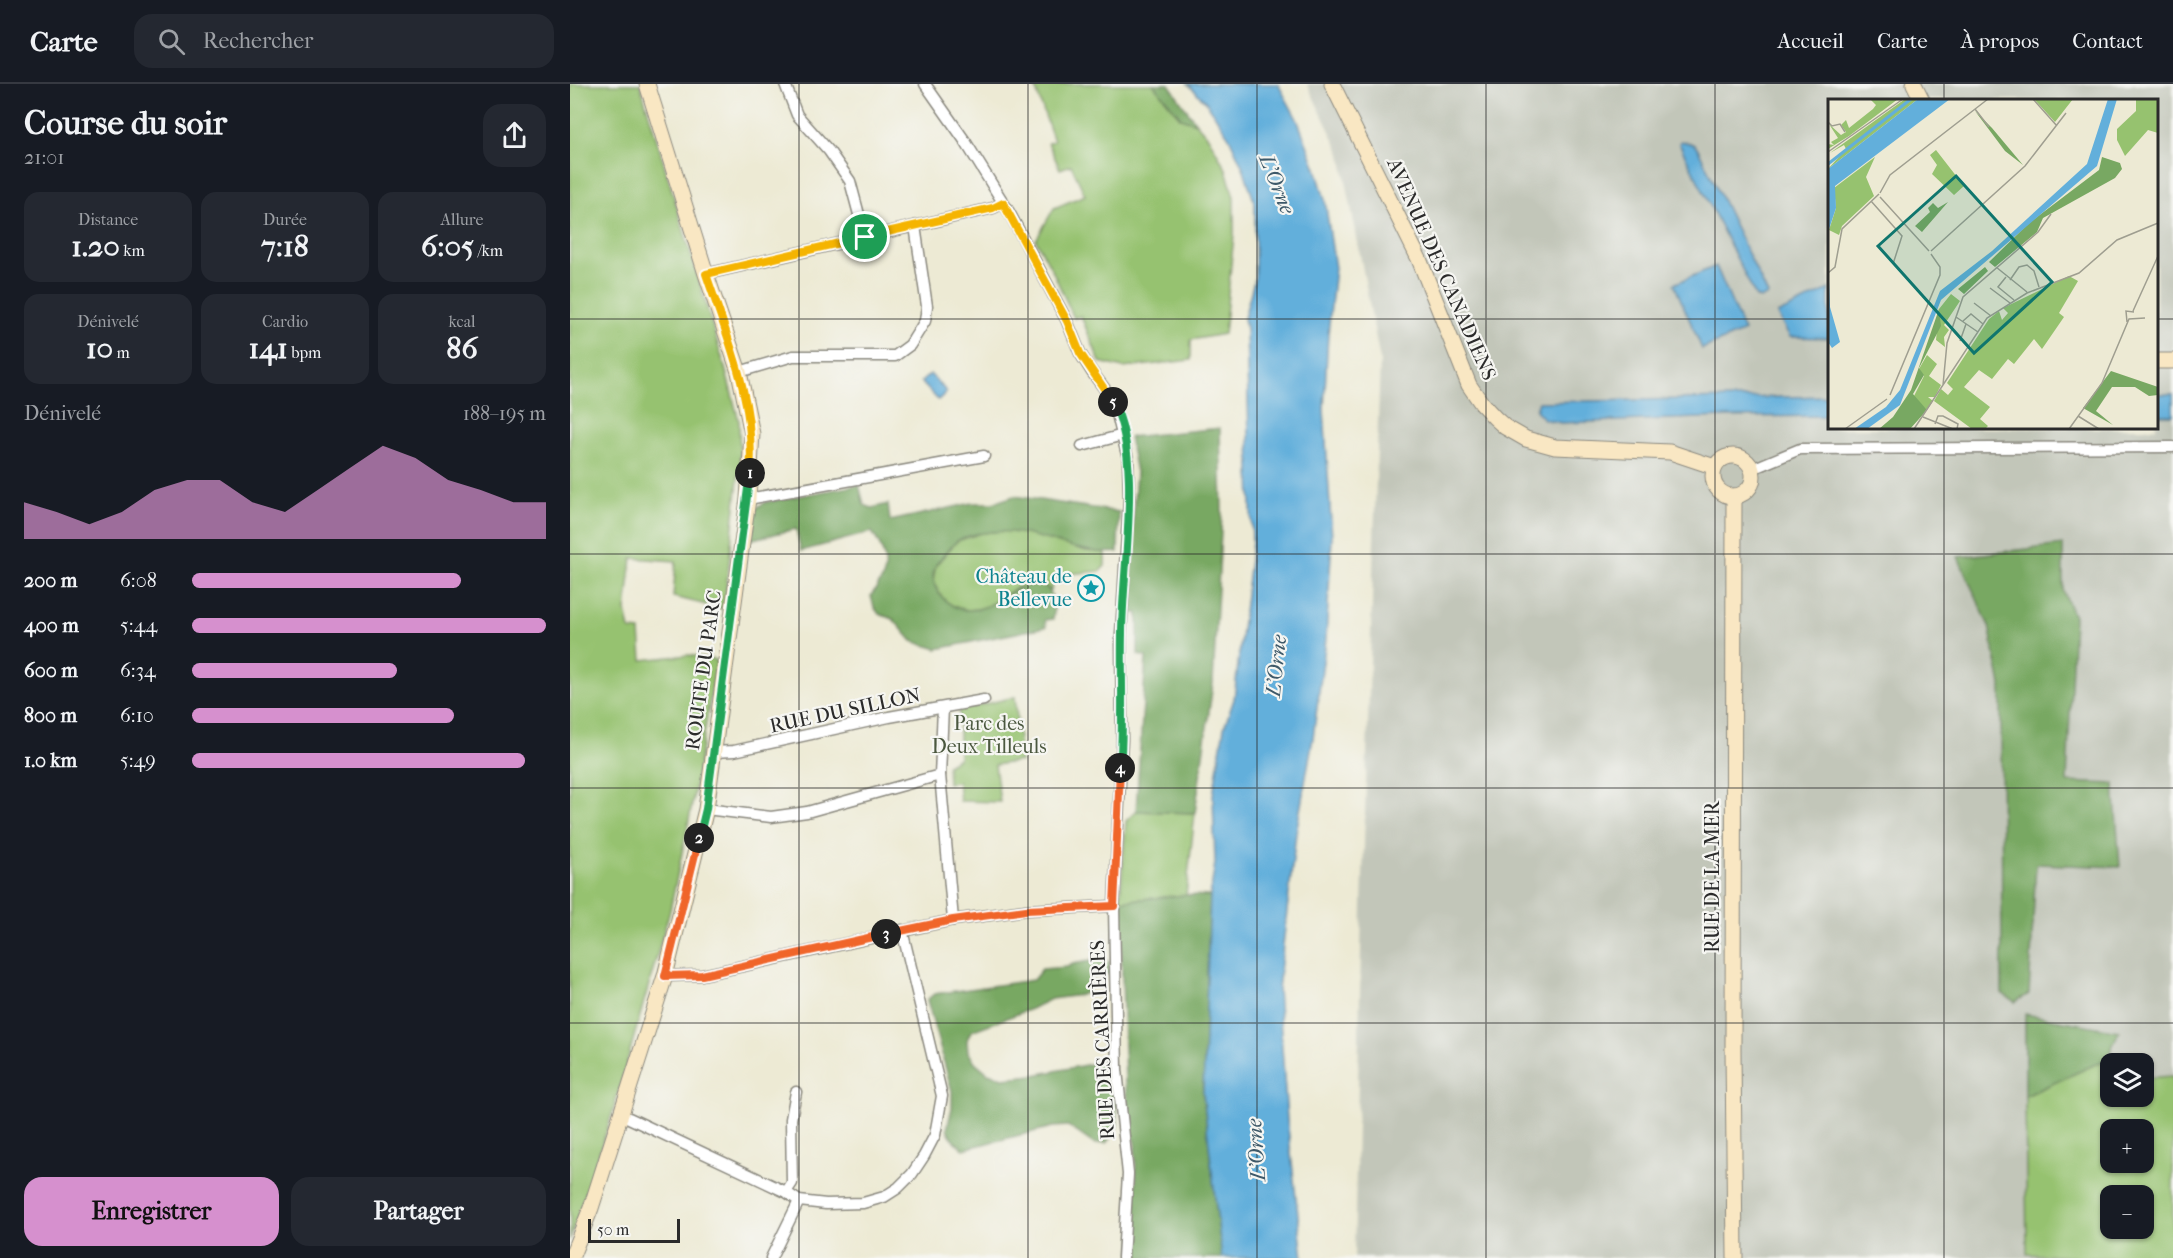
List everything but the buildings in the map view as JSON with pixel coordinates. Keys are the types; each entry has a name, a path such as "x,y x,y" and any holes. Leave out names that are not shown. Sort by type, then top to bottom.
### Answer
{"street":[{"name":"ROUTE DU PARC","path":"572,1258 591,1208 665,976 706,809 748,499 752,434 739,372 647,84"},
{"path":"785,84 798,115 829,151 850,181 865,237"},
{"name":"RUE DES CARRIÈRES","path":"926,84 1003,203 1067,321 1080,353 1115,406 1128,459 1129,499 1122,634 1122,740 1114,906 1117,1070 1128,1174 1123,1258"},
{"name":"AVENUE DES CANADIENS","path":"1332,84 1419,259 1469,385 1488,411 1511,430 1535,442 1555,447 1670,452 1715,467"},
{"path":"1914,84 1922,99"},
{"path":"706,274 993,208 1003,203"},
{"path":"739,372 793,356 895,356 910,345 925,321 927,306 915,226"},
{"path":"1082,447 1123,435"},
{"path":"1752,469 1800,449 2173,447"},
{"path":"748,499 984,456"},
{"path":"1731,456 1743,459 1752,469 1750,487 1734,496 1721,492 1713,481 1715,467 1724,458 1731,456"},
{"name":"RUE DE LA MER","path":"1734,496 1735,1258"},
{"name":"RUE DU SILLON","path":"713,752 734,751 889,717 984,700"},
{"path":"943,708 940,775 953,920"},
{"path":"706,809 771,817 807,812 940,775"},
{"path":"665,976 702,975 953,920 1026,910 1114,906"},
{"path":"621,1116 786,1192 799,1201 863,1203 884,1197 898,1188 912,1174 935,1135 942,1096 902,930"},
{"path":"786,1192 792,1183 791,1119 796,1092"},
{"path":"771,1258 799,1201"}],"shaded area":[{"path":"1307,84 2173,84 2173,1258 1354,1258 1362,904 1380,360 1341,154"}],"green space":[{"path":"570,84 640,84 725,368 739,421 740,461 724,609 673,597 676,561 632,558 626,610 630,630 640,631 642,660 689,655 717,660 691,810 670,910 613,1111 570,1240"},
{"path":"1034,84 1153,84 1181,118 1196,123 1209,138 1226,169 1234,197 1234,235 1224,334 1191,340 1191,360 1123,368 1100,362 1081,316 1074,318 1036,240 1054,208 1085,195 1071,165 1060,169 1048,143 1054,141"},
{"path":"1153,84 1169,84 1196,123 1181,118"},
{"path":"1220,428 1222,513 1213,683 1195,813 1136,811 1146,657 1138,655 1138,613 1127,613 1136,472 1129,437"},
{"path":"859,485 864,505 872,508 888,504 890,521 972,503 993,503 1014,496 1119,512 1118,552 1084,550 1035,536 1001,531 977,534 957,541 937,563 934,573 936,588 952,606 967,610 977,609 1021,587 1043,584 1053,600 1053,619 1045,620 1046,627 937,649 912,641 893,619 879,614 874,607 871,596 883,577 885,558 872,532 801,551 796,529 749,540 756,508 766,502"},
{"path":"1008,530 1040,536 1086,551 1105,553 1105,566 1100,571 1059,575 1053,581 1051,591 1043,584 1018,587 986,607 978,609 968,610 955,607 945,601 933,580 936,565 957,541 982,533"},
{"path":"2063,545 2063,590 2074,617 2067,782 2114,784 2120,867 2036,864 2029,994 2015,1002 2002,993 2001,685 1989,626 1958,557"},
{"name":"Parc des Deux Tilleuls","path":"1015,697 1021,761 995,765 1000,802 960,801 958,782 948,783 947,765 959,758 959,710"},
{"path":"1136,811 1195,813 1186,895 1120,901 1126,821"},
{"path":"1186,895 1210,896 1203,1093 1222,1258 1131,1258 1136,1182 1135,1143 1130,1129 1125,1083 1120,901"},
{"path":"1100,959 1110,962 1110,974 1100,974 1092,978 1087,992 1051,999 1031,1009 971,1031 967,1040 968,1052 975,1062 988,1073 1003,1078 1034,1075 1112,1060 1118,1124 1114,1134 1106,1143 1094,1144 1068,1126 1053,1127 964,1149 954,1141 947,1129 952,1108 952,1091 927,1000 934,994 1033,980 1042,969 1067,967"},
{"path":"2025,1014 2119,1031 2110,1053 2100,1053 2100,1062 2025,1096"},
{"path":"2100,1062 2100,1107 2154,1107 2154,1077 2173,1076 2173,1258 2086,1258 2027,1254 2025,1096"}],"water":[{"name":"L'Orne","path":"1188,84 1278,84 1297,119 1316,168 1325,200 1335,268 1328,334 1324,409 1332,538 1326,639 1313,738 1296,833 1278,989 1287,1119 1303,1258 1222,1258 1203,1093 1210,896 1215,863 1213,795 1224,728 1234,699 1252,542 1244,318 1255,277 1255,204 1244,170 1229,137 1206,102"},
{"path":"1681,141 1693,144 1698,149 1768,295 1760,299 1756,297 1679,143"},
{"path":"1716,266 1744,331 1702,349 1674,284"},
{"path":"1828,289 1828,338 1790,337 1777,314"},
{"path":"930,374 947,392 938,400 921,382"},
{"path":"2158,394 2173,394 2173,415 2158,415"},
{"path":"1828,396 1828,416 1561,423 1544,419 1536,410 1539,402"}],"place":[{"name":"Château de Bellevue","path":"1091,588"}],"route":[{"path":"1003,203 1067,321 1080,353 1115,406 1128,459 1129,499 1122,634 1122,740 1114,906 1026,910 953,920 702,975 665,976 706,809 748,499 752,453 752,434 739,372 706,274 865,237 993,208 1003,203"}]}
